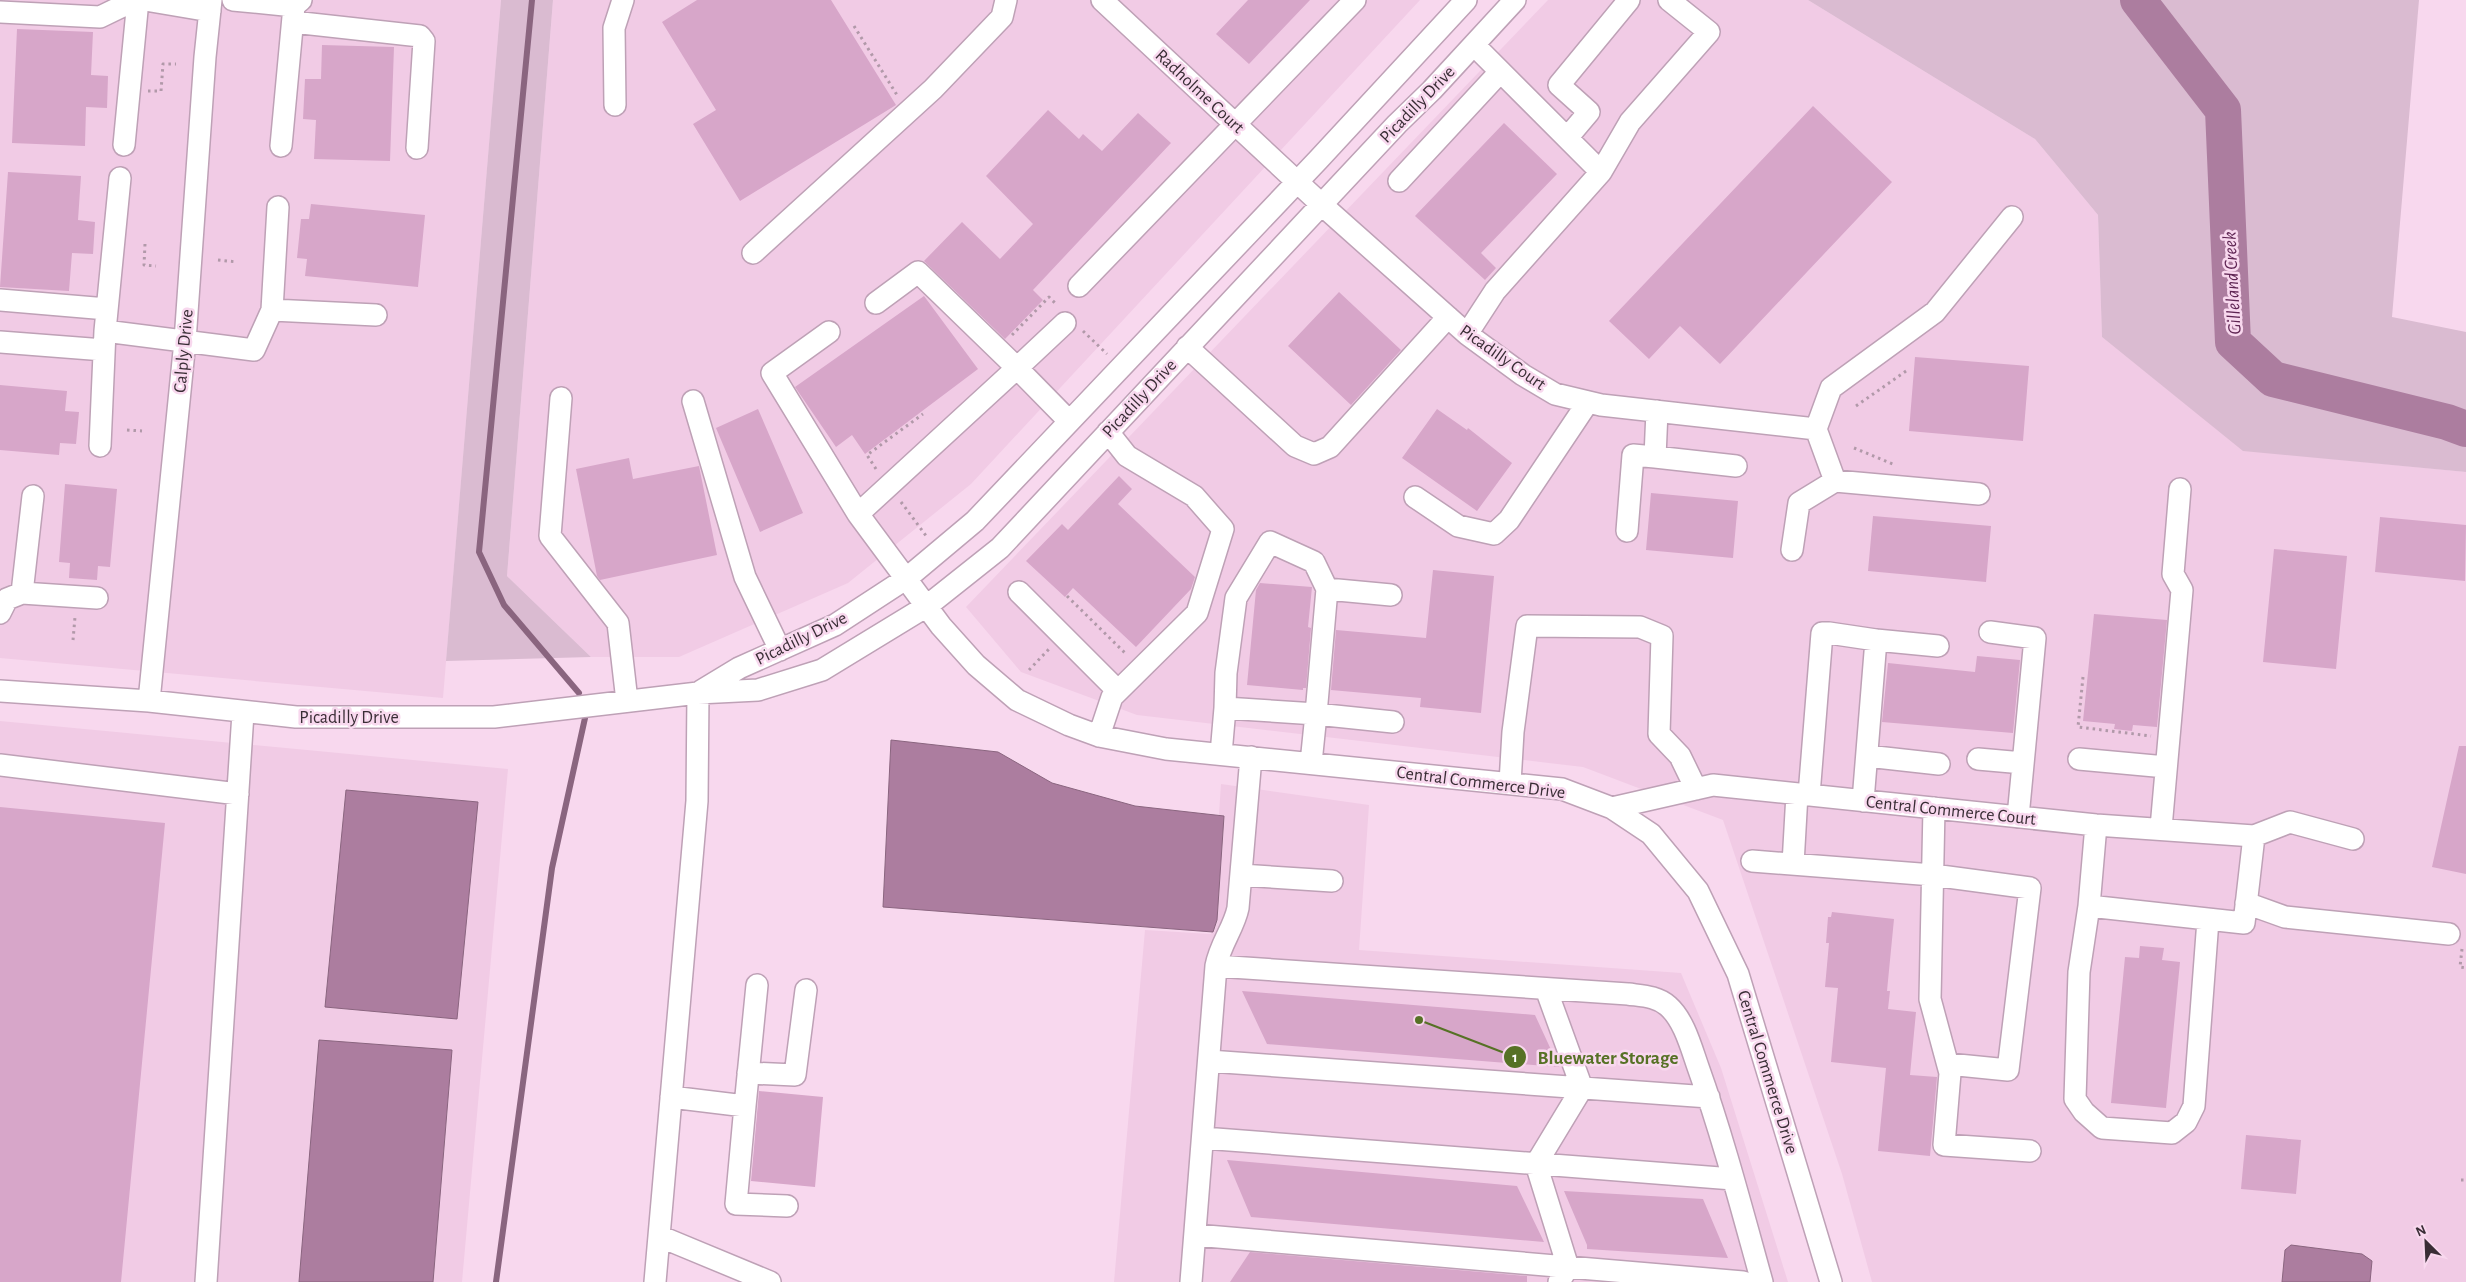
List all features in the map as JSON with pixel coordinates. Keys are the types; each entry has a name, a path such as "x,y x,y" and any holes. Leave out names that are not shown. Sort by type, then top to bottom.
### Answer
{"street":[{"path":"0,12 100,16 137,0 124,145"},
{"path":"145,0 211,6"},
{"path":"232,0 296,9 420,36 424,41 417,148"},
{"path":"616,105 614,28 623,0"},
{"path":"752,253 933,88 1002,17 1006,0"},
{"name":"Radholme Court","path":"1102,0 1322,205"},
{"path":"1079,286 1354,0"},
{"name":"Picadilly Drive","path":"698,693 739,668 835,625 907,578 975,521 1298,182 1466,0"},
{"name":"Picadilly Drive","path":"0,691 149,701 243,713 296,717 494,717 698,693 758,690 822,670 927,606 1000,548 1187,347 1474,45 1514,0"},
{"path":"1567,138 1589,112 1559,84 1629,0"},
{"path":"1467,334 1495,291 1600,172 1630,122 1709,32 1669,0"},
{"name":"Calply Drive","path":"149,701 185,341 211,6"},
{"path":"282,146 296,9"},
{"path":"1474,45 1600,172"},
{"path":"1399,181 1500,72"},
{"path":"100,446 104,341 120,178"},
{"name":"Picadilly Court","path":"1322,205 1467,334 1523,375 1555,394 1588,402 1816,429"},
{"path":"0,342 185,341 254,350 272,310 278,207"},
{"path":"1835,481 1816,429 1831,388 1935,312 2012,217"},
{"path":"876,303 918,272 1069,421"},
{"path":"0,300 107,309"},
{"path":"272,310 376,315"},
{"path":"1187,347 1295,446 1314,454 1330,447 1448,317"},
{"path":"858,514 1065,323"},
{"name":"Central Commerce Drive","path":"829,332 772,373 858,514 941,626 976,665 1018,700 1069,725 1099,736 1166,749 1562,788 1612,808 1651,834 1698,891 1738,974 1831,1282"},
{"path":"562,398 550,536 618,623 627,701"},
{"path":"693,401 745,577 780,650"},
{"path":"1415,497 1458,526 1494,534 1509,520 1588,402"},
{"path":"1655,457 1657,411"},
{"path":"1099,736 1112,697 1197,613 1223,529 1194,496 1127,456 1108,432"},
{"path":"1626,531 1633,455 1736,466"},
{"path":"1792,550 1799,503 1835,481 1979,494"},
{"path":"2161,828 2182,590 2173,574 2180,489"},
{"path":"33,496 7,600 97,598"},
{"path":"1221,754 1226,673 1236,598 1270,542 1314,562 1327,589 1311,763"},
{"path":"1327,589 1390,596"},
{"path":"1019,592 1118,691"},
{"path":"1510,784 1513,732 1527,626 1640,627 1662,636 1659,734 1680,756 1696,789"},
{"path":"1990,632 2035,638 2018,817"},
{"path":"1793,864 1822,633 1938,646"},
{"path":"1863,801 1876,640"},
{"path":"655,1282 696,800 698,693"},
{"path":"1225,708 1316,714 1393,722"},
{"path":"206,1282 243,713"},
{"path":"1867,756 1939,764"},
{"path":"1191,1282 1216,966 1220,948 1236,916 1251,757"},
{"path":"1978,759 2023,764"},
{"path":"2079,759 2166,767"},
{"path":"0,765 238,794"},
{"name":"Central Commerce Court","path":"1612,808 1714,785 2096,825 2161,828 2254,836 2290,822 2353,839"},
{"path":"1934,808 1930,999 1950,1073 1944,1145 2030,1151"},
{"path":"2096,825 2089,906 2079,972 2075,1099 2084,1112 2102,1128 2172,1132 2186,1122 2194,1106 2208,920"},
{"path":"2089,906 2244,923 2254,836"},
{"path":"1752,861 1933,875 2030,888 2008,1070 1948,1064"},
{"path":"1241,875 1332,881"},
{"path":"2246,903 2285,917 2456,941"},
{"path":"1216,966 1628,994 1660,1000 1669,1007 1678,1019 1689,1042 1709,1097 1762,1282"},
{"path":"757,985 736,1204 787,1206"},
{"path":"1546,989 1582,1088"},
{"path":"748,1073 795,1075 806,990"},
{"path":"1209,1061 1709,1097"},
{"path":"1563,1274 1536,1164 1582,1088"},
{"path":"671,1097 746,1106"},
{"path":"1203,1138 1733,1179"},
{"path":"1195,1235 1563,1274 1743,1282"},
{"path":"659,1236 770,1282"}],"path":[{"path":"854,26 899,97"},
{"path":"146,91 161,91 163,64 176,64"},
{"path":"146,244 144,264 156,266"},
{"path":"218,260 238,262"},
{"path":"1856,406 1909,368"},
{"path":"876,469 867,455 923,414"},
{"path":"127,430 142,431"},
{"path":"1854,448 1898,466"},
{"path":"898,497 930,541"},
{"path":"1067,596 1131,658"},
{"path":"73,640 76,611"},
{"path":"1029,670 1052,646"},
{"path":"2084,676 2078,727 2169,738"},
{"path":"2456,941 2460,968 2466,968"},
{"path":"2461,1180 2466,1180"}],"shaded area":[{"path":"0,0 501,0 443,698 0,658"},
{"path":"501,0 553,0 507,576 591,657 446,661"},
{"path":"553,0 1420,0 971,484 848,583 679,657 591,657 507,576"},
{"path":"1548,0 1808,0 2035,139 2098,215 2102,337 2243,450 2466,472 2466,1282 1872,1282 1842,1174 1723,820 1583,767 1137,715 1021,672 966,607"},
{"path":"1808,0 2419,0 2392,317 2466,332 2466,472 2243,451 2102,337 2098,215 2035,139"},
{"path":"0,721 508,769 462,1282 0,1282"},
{"path":"891,740 998,752 1052,783 1135,806 1224,816 1217,920 1213,932 883,907"},
{"path":"1221,784 1369,805 1359,950 1681,973 1721,1068 1788,1282 1114,1282 1145,930 1211,934"},
{"path":"346,790 478,802 457,1019 325,1007"},
{"path":"319,1040 452,1050 433,1282 299,1282"},
{"path":"2291,1245 2362,1254 2372,1261 2370,1282 2282,1282 2285,1250"}],"building":[{"path":"697,0 831,0 896,105 740,201 693,124 716,110 662,22"},
{"path":"1248,0 1310,0 1249,64 1216,34"},
{"path":"17,29 93,32 91,75 108,76 107,108 86,107 85,146 12,143"},
{"path":"322,45 394,47 390,161 314,159 316,120 303,119 305,79 321,79"},
{"path":"1813,106 1892,182 1720,364 1680,326 1649,359 1609,321"},
{"path":"1048,110 1079,139 1083,134 1102,151 1138,113 1171,143 1033,290 1043,300 1005,339 924,261 962,222 1000,259 1033,224 986,176"},
{"path":"1504,123 1557,174 1481,253 1496,268 1485,280 1415,216"},
{"path":"8,172 81,176 78,220 95,222 93,254 72,253 69,291 0,287"},
{"path":"311,204 425,215 418,287 305,276 307,259 297,258 301,219 309,219"},
{"path":"1339,292 1401,350 1351,405 1288,346"},
{"path":"924,296 978,369 865,454 852,435 836,447 795,387"},
{"path":"1915,357 2029,366 2023,441 1909,431"},
{"path":"0,385 67,391 65,411 79,412 76,444 60,443 59,455 0,450"},
{"path":"758,409 803,513 760,532 716,428"},
{"path":"1437,409 1467,430 1468,428 1512,463 1477,511 1402,458"},
{"path":"629,458 633,479 699,466 717,555 600,580 597,576 576,469"},
{"path":"1119,476 1132,489 1118,504 1195,577 1191,589 1136,647 1073,588 1065,597 1026,561 1062,524 1068,530"},
{"path":"65,484 117,489 110,567 98,566 97,580 69,578 70,563 59,562"},
{"path":"1651,493 1738,501 1733,558 1646,550"},
{"path":"1873,516 1991,526 1986,582 1868,571"},
{"path":"2380,517 2466,525 2465,581 2375,572"},
{"path":"2274,549 2347,556 2336,669 2263,662"},
{"path":"1433,570 1494,576 1481,713 1420,707 1421,698 1331,690 1336,630 1426,638"},
{"path":"1260,583 1312,587 1308,627 1311,628 1306,688 1303,688 1303,690 1247,685 1256,590"},
{"path":"2094,614 2167,620 2157,727 2133,725 2132,731 2114,729 2115,724 2083,721"},
{"path":"1977,656 2020,660 2013,733 1882,722 1888,663 1975,672"},
{"path":"2459,746 2466,746 2466,874 2432,867"},
{"path":"0,807 165,823 121,1282 0,1282"},
{"path":"1832,912 1894,919 1887,991 1890,991 1888,1009 1916,1012 1910,1075 1937,1077 1930,1156 1878,1151 1886,1068 1831,1062 1838,988 1825,987 1829,943 1826,943 1828,917 1831,917"},
{"path":"2140,946 2164,948 2162,960 2180,962 2166,1108 2111,1103 2125,957 2139,958"},
{"path":"1242,991 1535,1015 1559,1067 1267,1044"},
{"path":"759,1091 823,1097 815,1187 751,1181"},
{"path":"2246,1135 2301,1140 2296,1194 2241,1189"},
{"path":"1227,1160 1517,1186 1544,1242 1251,1217"},
{"path":"1564,1191 1703,1199 1728,1258 1587,1249"},
{"path":"1250,1252 1527,1276 1527,1282 1230,1282"}],"waterway":[{"path":"532,0 479,552 504,605 579,693"},
{"name":"Gilleland Creek","path":"2138,0 2223,110 2233,342 2273,379 2447,422 2466,429"},
{"path":"496,1282 552,868 585,718"}],"place":[{"name":"Bluewater Storage","path":"1419,1020"}]}
